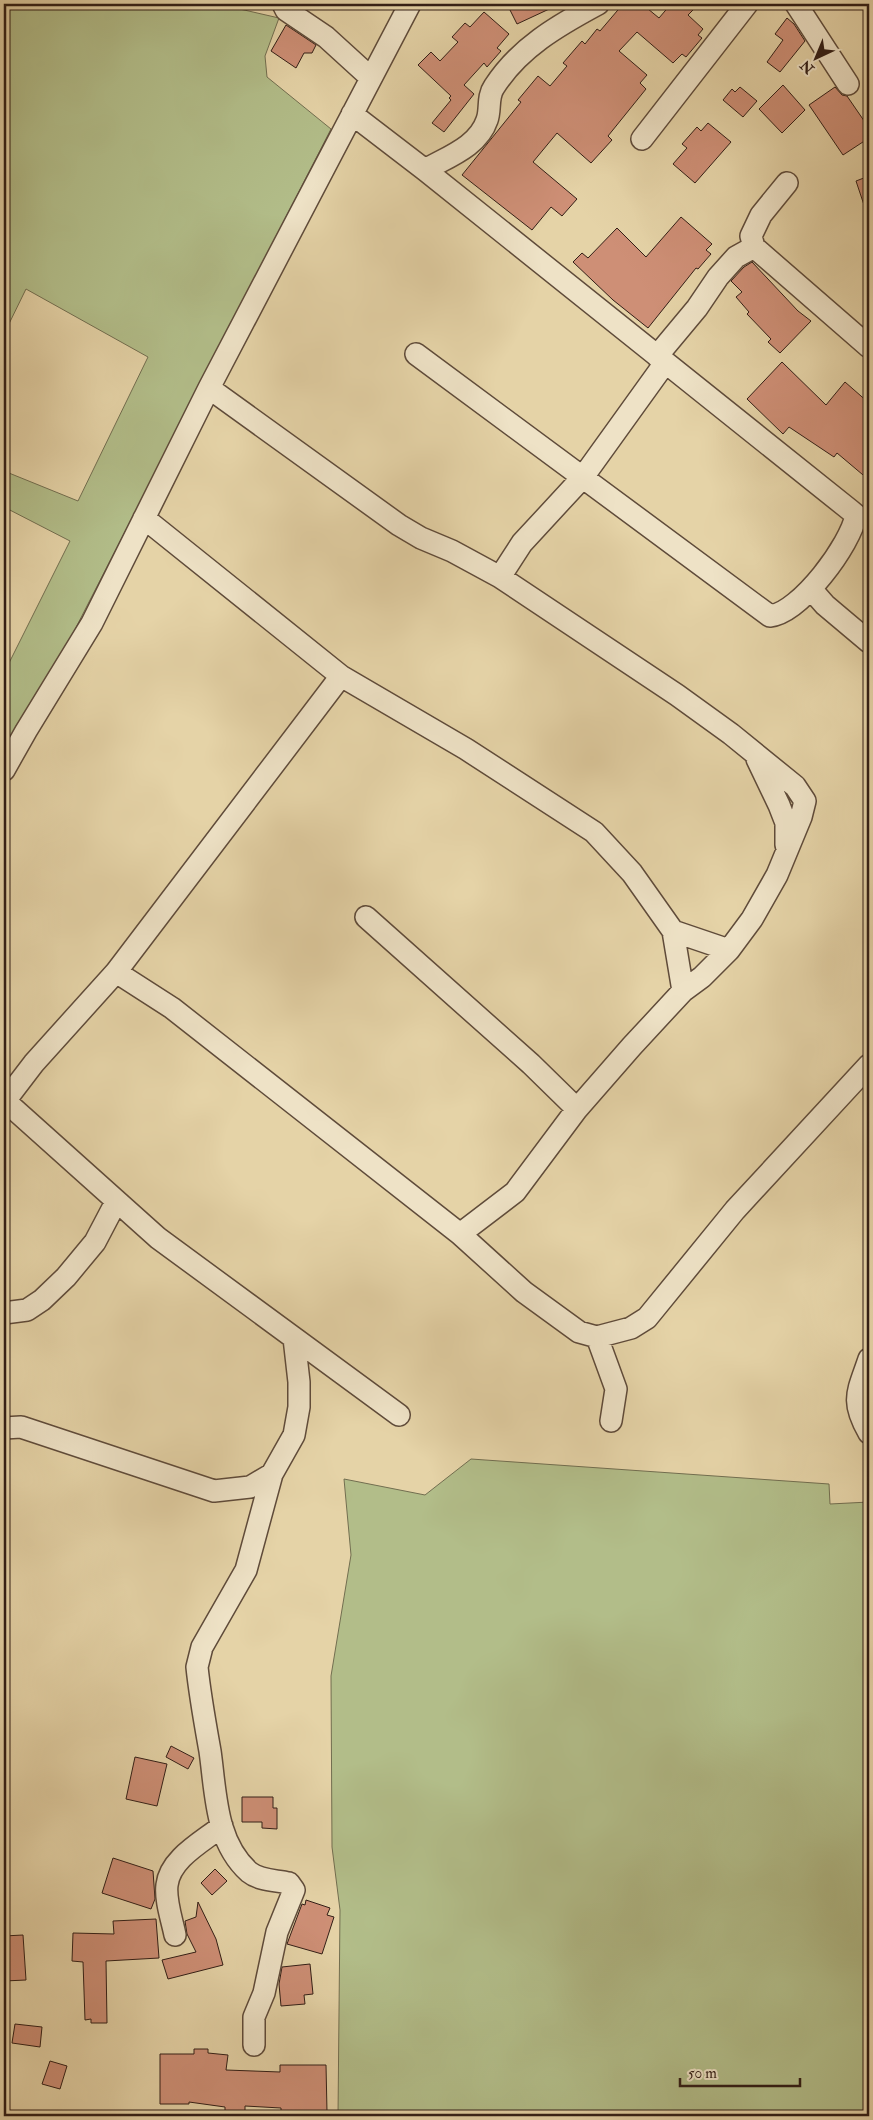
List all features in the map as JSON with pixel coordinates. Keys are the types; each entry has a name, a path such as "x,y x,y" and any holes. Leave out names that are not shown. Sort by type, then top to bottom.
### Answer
{"street":[{"path":"283,4 286,10 326,38 371,78"},
{"path":"4,770 92,623 209,388 410,4"},
{"path":"426,170 444,158 461,152 474,140 486,124 490,111 490,96 493,89 516,58 556,26 598,4"},
{"path":"642,139 748,4"},
{"path":"796,4 848,84"},
{"path":"352,114 426,170 856,515 849,536 811,589 797,604 779,615 770,616 416,354"},
{"path":"787,183 761,215 751,236 754,247 869,347"},
{"path":"500,577 522,543 583,477 661,359 718,278 736,257 754,247"},
{"path":"209,388 399,525 500,577 677,694 731,734 795,786 805,801 786,855 752,919 729,950 702,977 683,991 632,1046 577,1109 515,1192 460,1234"},
{"path":"144,518 342,676 466,749 594,832 632,872 673,931 683,991"},
{"path":"811,589 825,605 869,642"},
{"path":"342,676 116,972 34,1063 4,1100 158,1238 399,1415"},
{"path":"366,917 531,1064 577,1109"},
{"path":"673,931 729,950"},
{"path":"116,972 172,1008 460,1234 540,1303 579,1332 597,1337 631,1328 647,1318 735,1210 869,1065"},
{"path":"4,1313 27,1310 42,1300 66,1276 95,1242 116,1202"},
{"path":"597,1337 616,1389 611,1421"},
{"path":"254,2045 254,2017 264,1992 277,1932 294,1890 289,1883 259,1878 249,1872 231,1848 218,1814 197,1668 202,1647 246,1570 272,1474 294,1435 299,1382 294,1338"},
{"path":"869,1359 856,1395 861,1418 869,1433"},
{"path":"4,1428 21,1428 214,1491 250,1487 272,1474"},
{"path":"175,1935 167,1884 172,1870 186,1852 205,1841 222,1826"}],"green space":[{"path":"4,4 218,4 279,18 265,56 267,77 331,129 67,645 4,756 4,673 70,541 4,507 4,471 78,501 148,357 26,289 4,334"},
{"path":"471,1459 829,1484 830,1504 869,1502 869,2116 338,2116 340,1910 332,1847 331,1676 351,1555 344,1479 425,1495"}],"building":[{"path":"507,4 560,4 517,24"},
{"path":"623,4 642,4 659,18 671,4 699,4 688,15 703,29 698,35 702,38 686,57 682,54 673,63 637,32 619,51 647,75 640,83 646,89 608,136 612,140 591,163 557,133 533,162 577,199 562,216 551,207 532,230 462,175 521,102 518,100 538,76 550,86 567,66 563,63 582,41 585,44 597,29 600,31"},
{"path":"484,12 509,34 497,48 501,51 487,67 484,63 464,85 474,94 444,132 432,123 451,100 449,98 451,96 418,65 431,52 440,61 458,42 452,37 465,23 470,27"},
{"path":"787,18 794,24 805,41 780,72 767,62 783,40 775,34"},
{"path":"286,25 316,45 312,53 304,53 296,68 271,51"},
{"path":"783,85 805,110 782,133 759,109"},
{"path":"740,87 757,101 743,117 723,100 732,89 735,92"},
{"path":"835,87 842,95 847,96 869,128 869,138 843,155 809,105"},
{"path":"708,123 731,142 695,183 673,164 687,148 682,144 697,127 701,131"},
{"path":"869,176 869,214 867,214 856,181"},
{"path":"681,217 712,244 706,250 711,254 698,269 696,268 648,328 613,300 573,262 582,253 588,258 617,228 646,257"},
{"path":"752,262 798,311 811,321 780,353 768,342 771,339 747,314 749,312 736,297 742,292 731,281 744,267"},
{"path":"782,362 826,405 845,382 869,403 869,480 837,453 834,457 789,427 783,434 747,399"},
{"path":"171,1746 194,1758 188,1769 166,1757"},
{"path":"135,1757 167,1764 157,1806 126,1799"},
{"path":"242,1797 273,1797 273,1808 277,1808 277,1829 262,1828 262,1822 242,1822"},
{"path":"113,1858 153,1871 155,1899 151,1909 102,1893"},
{"path":"215,1869 227,1881 212,1895 201,1883"},
{"path":"306,1900 330,1908 327,1915 334,1917 322,1954 287,1944 302,1904 305,1905"},
{"path":"198,1902 216,1939 223,1965 168,1979 162,1960 196,1952 187,1934 185,1921 196,1917"},
{"path":"156,1919 159,1958 106,1961 107,2023 91,2023 91,2019 85,2020 83,1962 72,1961 73,1933 114,1934 113,1921"},
{"path":"23,1935 26,1980 4,1981 4,1936"},
{"path":"310,1964 313,1994 304,1995 305,2004 281,2006 279,1984 282,1967"},
{"path":"15,2024 42,2027 40,2047 12,2043"},
{"path":"194,2049 208,2049 208,2053 228,2055 226,2070 280,2072 280,2065 326,2065 327,2112 281,2112 281,2108 245,2106 245,2116 225,2116 225,2107 189,2102 189,2104 160,2104 160,2054 194,2054"},
{"path":"50,2061 67,2066 60,2089 42,2084"}]}
